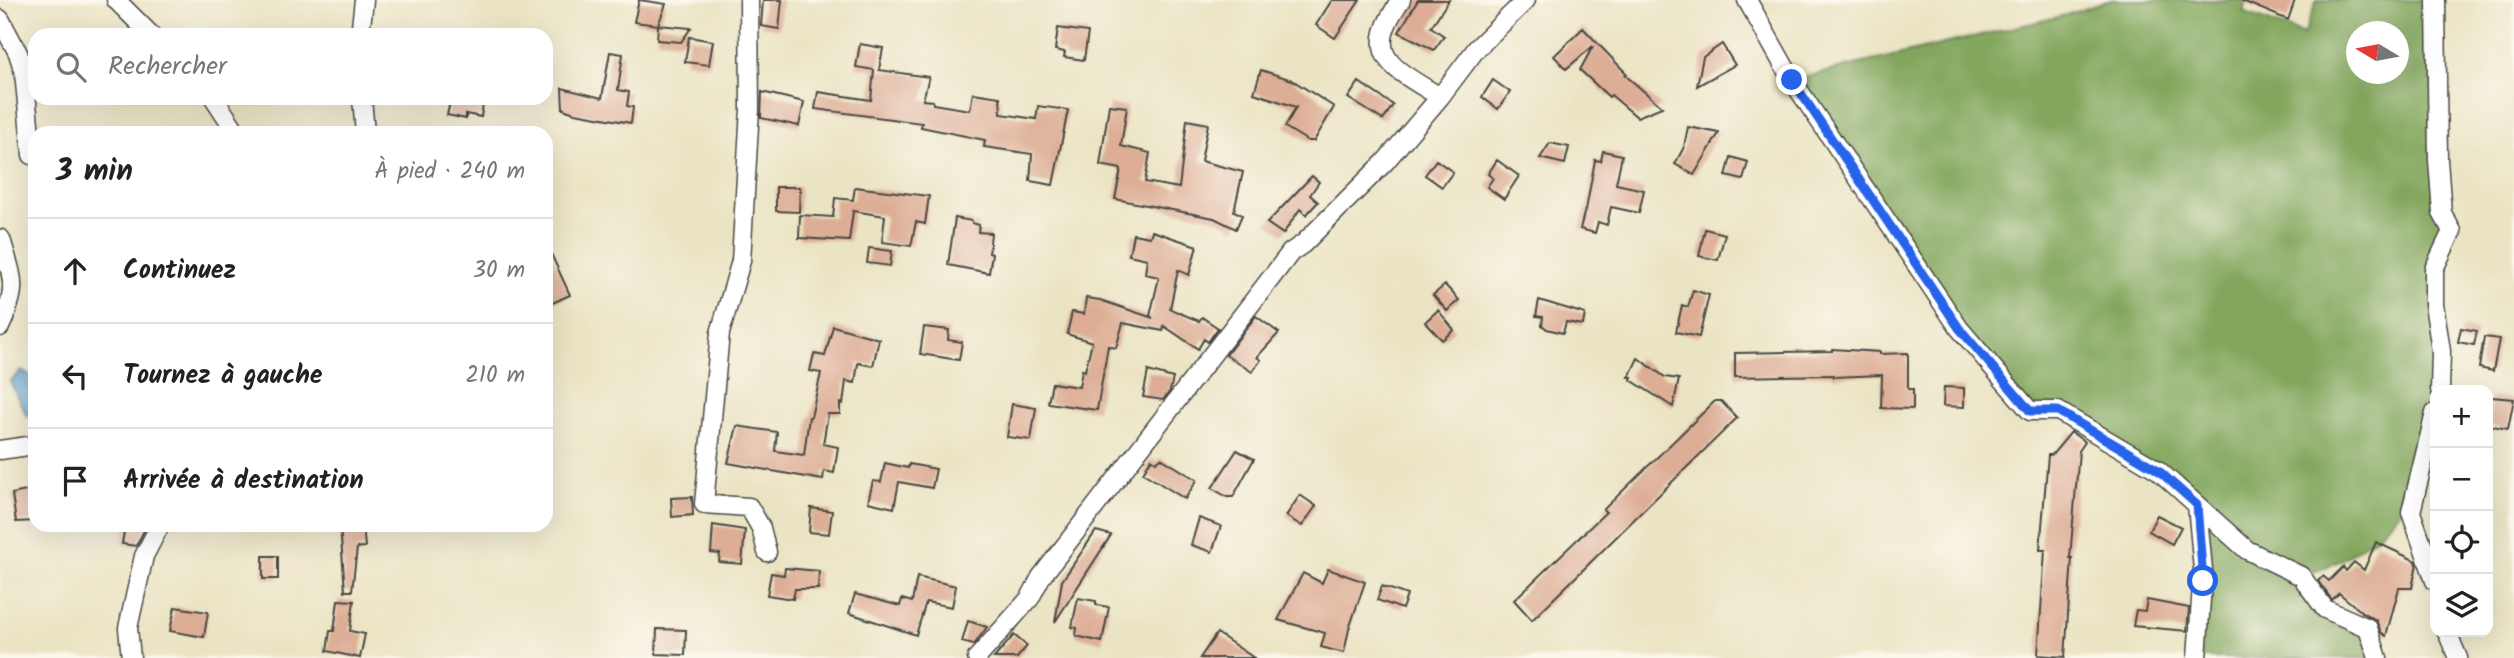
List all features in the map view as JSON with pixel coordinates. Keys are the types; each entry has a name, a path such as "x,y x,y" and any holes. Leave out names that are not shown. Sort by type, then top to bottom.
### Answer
{"street":[{"path":"116,0 144,28"},
{"path":"361,28 364,0"},
{"path":"749,0 750,109 741,261 720,332 704,504 749,507 761,528 767,552"},
{"path":"1401,0 1387,20 1381,49 1395,69 1440,97"},
{"path":"982,655 1030,598 1041,578 1291,252 1303,244 1385,162 1477,48 1526,0"},
{"path":"1747,0 1777,57 1959,328 2030,411 2058,411 2158,470 2247,550 2301,576 2325,610 2368,628 2378,658"},
{"path":"2437,0 2438,160 2442,213 2452,231 2434,269 2434,304 2441,351 2440,385"},
{"path":"0,19 18,53 24,72 29,126"},
{"path":"219,105 232,126"},
{"path":"363,105 364,126"},
{"path":"1,238 14,253"},
{"path":"0,327 15,286 1,238"},
{"path":"2430,435 2412,513 2433,574"},
{"path":"1,448 28,446"},
{"path":"2197,505 2203,570 2197,658"},
{"path":"131,658 128,628 144,556 156,532"},
{"path":"2448,637 2458,658"}],"green space":[{"path":"2111,0 2248,0 2243,12 2304,34 2317,0 2436,0 2438,160 2452,231 2434,269 2435,385 2430,385 2430,430 2412,500 2375,537 2343,559 2302,577 2325,609 2368,628 2380,658 2195,658 2197,505 2058,411 2030,411 1959,328 1792,80 2066,15"}],"water":[{"path":"21,371 28,374 28,416 27,416 10,382"}],"building":[{"path":"639,0 666,4 658,25 634,22"},
{"path":"763,0 782,0 779,29 761,26"},
{"path":"1332,0 1360,0 1335,38 1316,25"},
{"path":"1418,0 1449,0 1431,27 1444,36 1434,50 1399,32"},
{"path":"2240,0 2295,0 2288,20"},
{"path":"658,25 691,28 681,42 657,40"},
{"path":"1058,28 1088,32 1084,60 1064,57 1065,52 1055,50"},
{"path":"1583,28 1627,74 1625,75 1662,107 1637,117 1611,95 1609,97 1580,70 1593,46 1566,69 1554,56"},
{"path":"689,37 713,41 709,65 685,62"},
{"path":"860,44 883,48 879,70 929,77 923,100 933,101 933,104 970,110 973,93 1000,97 1001,114 1036,119 1038,106 1068,110 1053,185 1030,181 1032,154 984,147 985,140 921,127 922,123 815,109 818,92 871,100 874,70 856,67"},
{"path":"1722,44 1735,65 1697,86 1703,57"},
{"path":"610,52 623,54 618,90 629,92 627,106 633,107 631,123 563,109 562,88 602,98"},
{"path":"1261,70 1292,80 1334,107 1314,141 1308,141 1285,127 1296,107 1254,93"},
{"path":"1493,80 1510,92 1498,109 1482,97"},
{"path":"1359,82 1393,105 1383,120 1348,98"},
{"path":"762,92 804,102 799,126 761,118"},
{"path":"449,105 483,105 481,117 466,114 466,119 447,115"},
{"path":"1109,105 1127,107 1121,146 1150,153 1145,182 1179,188 1187,120 1208,124 1201,161 1243,172 1234,211 1242,215 1236,229 1214,218 1115,199 1121,169 1100,165"},
{"path":"1688,127 1719,133 1694,175 1675,164 1684,147"},
{"path":"1550,143 1569,147 1565,164 1540,158"},
{"path":"1603,151 1622,155 1616,184 1644,190 1639,213 1611,207 1607,225 1598,222 1595,233 1580,229 1595,160 1601,161"},
{"path":"1731,157 1748,162 1743,180 1726,176"},
{"path":"1436,160 1453,172 1442,187 1425,175"},
{"path":"1497,160 1519,176 1504,199 1487,187 1493,178 1488,174"},
{"path":"1312,176 1319,182 1310,195 1318,202 1306,215 1300,209 1283,234 1267,223"},
{"path":"776,187 800,187 799,212 776,211"},
{"path":"855,187 929,196 925,224 916,222 911,246 882,242 885,216 853,211 849,241 799,238 800,215 833,217 835,198 853,200"},
{"path":"955,218 979,225 978,232 991,233 989,273 948,265"},
{"path":"1705,229 1725,234 1718,260 1699,256"},
{"path":"1152,231 1197,246 1189,275 1178,270 1170,309 1199,321 1202,317 1218,328 1208,342 1204,339 1198,349 1164,326 1163,331 1123,323 1116,348 1108,346 1097,410 1048,403 1052,383 1079,387 1082,370 1085,371 1092,342 1067,334 1072,312 1084,314 1086,298 1153,318 1150,316 1159,277 1145,274 1147,259 1129,255 1133,234 1150,237"},
{"path":"869,248 892,251 890,266 867,263"},
{"path":"553,258 570,295 553,303"},
{"path":"1445,285 1459,300 1447,311 1433,295"},
{"path":"1693,290 1709,295 1699,337 1676,332 1682,305 1688,307"},
{"path":"1539,300 1585,314 1583,325 1566,322 1563,333 1547,329 1542,325 1543,317 1536,316"},
{"path":"1438,310 1454,330 1442,340 1425,322"},
{"path":"1256,316 1279,333 1257,357 1261,360 1252,372 1226,355"},
{"path":"833,326 879,339 873,366 858,363 855,383 846,381 840,414 828,414 823,444 838,447 834,473 824,471 823,480 728,463 737,426 777,432 775,451 804,455 809,417 821,373 810,371 814,354 825,356"},
{"path":"924,327 949,330 948,340 962,342 959,360 920,354"},
{"path":"2461,328 2477,331 2474,345 2458,342"},
{"path":"2484,337 2499,339 2493,371 2479,368"},
{"path":"1832,349 1880,354 1908,353 1908,389 1913,389 1913,409 1881,408 1882,375 1735,377 1735,353"},
{"path":"1638,358 1665,377 1679,379 1673,407 1631,380 1632,377 1629,377"},
{"path":"1148,371 1173,378 1170,391 1163,400 1143,397"},
{"path":"1944,387 1964,388 1964,407 1943,406"},
{"path":"2493,397 2514,399 2508,429 2493,426"},
{"path":"1715,401 1721,401 1737,418 1532,620 1514,600 1606,512 1603,510"},
{"path":"1012,404 1036,408 1031,440 1007,437"},
{"path":"2071,432 2085,442 2079,451 2065,657 2038,655 2045,550 2040,550 2048,455 2052,455"},
{"path":"1237,450 1254,459 1233,497 1227,497 1212,488"},
{"path":"1161,458 1197,480 1185,499 1143,473 1151,459 1156,462"},
{"path":"885,463 908,468 909,464 936,469 932,488 899,482 894,508 868,502 873,481 881,482"},
{"path":"28,491 28,521 16,522 12,494"},
{"path":"1300,495 1316,506 1302,526 1286,516"},
{"path":"692,497 693,515 672,517 671,498"},
{"path":"811,508 832,511 829,534 809,532"},
{"path":"2157,515 2181,527 2172,544 2149,531"},
{"path":"1199,518 1221,526 1212,552 1191,545"},
{"path":"713,525 745,530 742,564 719,562 720,554 711,553"},
{"path":"1096,531 1111,535 1055,622 1062,581"},
{"path":"124,532 143,532 136,546 122,544"},
{"path":"341,532 364,532 365,547 357,548 352,591 345,591"},
{"path":"2376,542 2416,561 2417,564 2412,588 2399,588 2386,636 2381,632 2376,620 2339,593 2332,600 2318,581 2323,576 2329,581 2343,567 2346,571 2354,562 2364,570"},
{"path":"263,556 278,556 278,579 263,579"},
{"path":"785,568 819,571 818,589 795,589 793,599 767,595 771,573 784,575"},
{"path":"1328,569 1365,582 1344,653 1321,647 1325,633 1278,620 1303,573 1322,583"},
{"path":"917,577 956,586 952,607 926,602 916,635 849,613 855,594 900,606 902,599 912,602"},
{"path":"1382,586 1407,595 1402,609 1377,600"},
{"path":"1078,598 1096,601 1096,605 1109,607 1102,642 1076,636 1077,628 1072,627"},
{"path":"338,600 354,601 350,631 365,634 360,658 327,651 330,631 334,631"},
{"path":"2147,600 2189,608 2187,631 2133,626 2136,610 2145,611"},
{"path":"175,607 208,612 204,637 170,631"},
{"path":"968,621 987,627 974,645 962,642"},
{"path":"657,629 686,630 685,655 656,654"},
{"path":"1217,633 1254,658 1200,658"},
{"path":"1014,635 1027,646 1017,658 994,658"}],"route":[{"path":"1792,80 1959,328 2030,411 2058,411 2158,470 2197,505 2203,581"}]}
